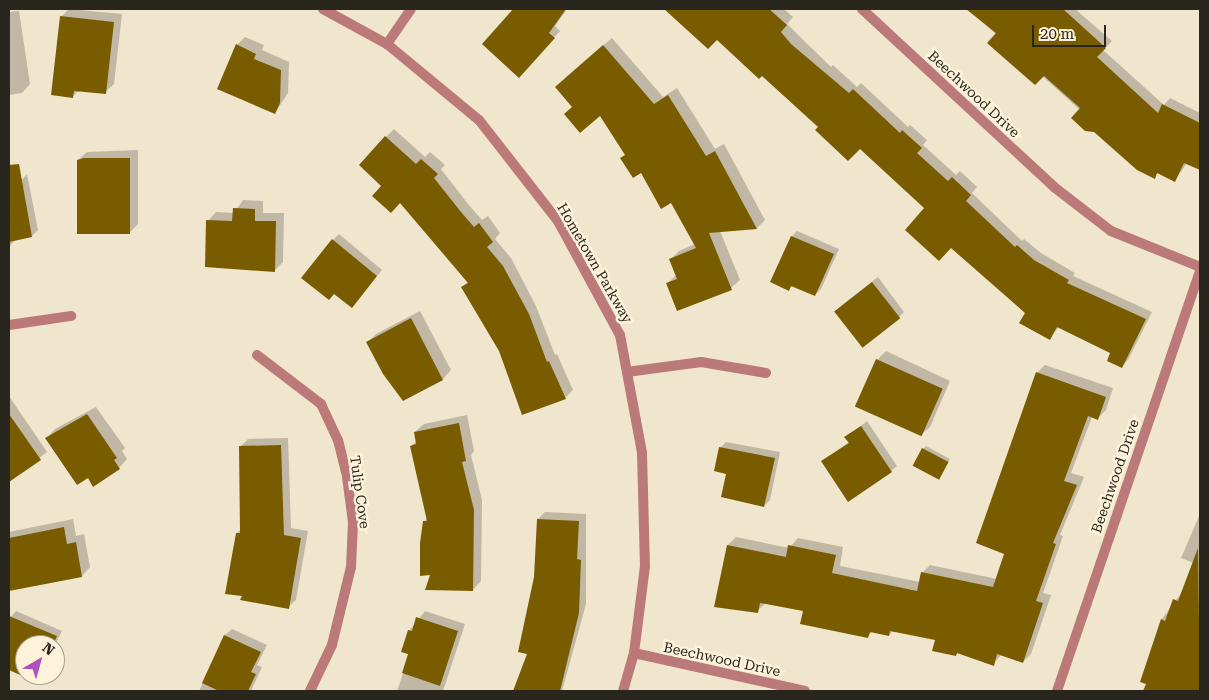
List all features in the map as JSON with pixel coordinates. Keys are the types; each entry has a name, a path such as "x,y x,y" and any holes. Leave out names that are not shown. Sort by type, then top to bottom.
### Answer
{"street":[{"name":"Hometown Parkway","path":"323,9 387,44 479,120 558,221 620,335 642,453 645,566 634,653 623,691"},
{"path":"387,44 411,9"},
{"name":"Beechwood Drive","path":"862,9 1054,186 1111,231 1200,268 1056,691"},
{"path":"9,325 71,316"},
{"name":"Tulip Cove","path":"257,355 321,404 338,440 347,477 353,522 351,567 332,645 310,691"},
{"path":"627,372 701,362 766,374"},
{"name":"Beechwood Drive","path":"634,653 805,691"}],"building":[{"path":"513,9 566,9 549,33 555,38 519,78 482,44"},
{"path":"664,9 769,9 787,25 781,32 791,44 849,93 853,89 900,133 902,130 922,148 917,153 948,181 952,177 971,195 966,201 1015,247 1017,245 1034,260 1069,280 1067,283 1146,319 1122,368 1107,361 1110,353 1057,327 1050,340 1019,323 1025,313 951,248 939,261 905,230 924,208 860,149 848,161 815,130 818,127 762,76 759,79 717,40 708,49"},
{"path":"966,9 1063,9 1106,48 1097,57 1158,113 1162,104 1200,123 1200,170 1184,163 1175,182 1157,173 1155,179 1137,170 1094,132 1085,131 1071,118 1080,108 1044,76 1035,85 987,43 996,33"},
{"path":"60,16 114,22 106,94 74,91 73,98 51,95"},
{"path":"236,44 256,54 254,59 281,70 280,103 275,114 217,89"},
{"path":"603,45 654,104 668,95 706,156 715,151 757,229 709,233 732,290 677,311 666,283 677,279 669,259 696,248 671,203 661,209 641,173 633,178 620,158 625,155 600,116 580,133 564,114 572,107 555,87"},
{"path":"385,136 416,164 421,159 438,174 434,178 461,212 474,227 479,223 493,242 487,247 503,266 529,314 547,362 549,361 566,399 522,415 499,351 461,287 468,283 400,203 391,213 372,196 381,186 359,165"},
{"path":"84,158 130,158 130,234 77,234 77,160"},
{"path":"19,164 32,237 9,242 9,165"},
{"path":"233,208 255,209 255,221 276,221 275,272 205,267 206,220 232,221"},
{"path":"791,236 834,254 815,296 791,286 789,291 770,282"},
{"path":"332,239 377,276 352,308 334,294 329,300 301,278"},
{"path":"872,282 900,318 862,348 834,312"},
{"path":"411,318 443,380 403,401 383,374 366,342"},
{"path":"876,359 943,389 922,436 855,407"},
{"path":"1036,372 1106,397 1098,420 1088,416 1064,481 1077,485 1053,543 1056,544 1036,601 1043,603 1023,663 997,654 994,666 957,653 956,656 932,651 935,640 890,631 889,636 870,632 868,638 800,624 803,611 760,603 758,613 714,607 727,545 786,557 788,545 836,555 832,573 917,591 921,572 993,587 1004,554 976,543"},
{"path":"9,414 41,460 9,482"},
{"path":"87,414 117,458 114,460 120,469 93,487 88,478 77,485 45,438"},
{"path":"459,423 466,461 462,462 474,510 473,591 425,590 430,575 420,576 420,543 423,521 427,521 410,446 416,444 414,432"},
{"path":"861,426 892,472 848,502 821,461 849,443 844,437"},
{"path":"281,445 284,535 301,538 289,609 240,600 242,596 225,594 236,533 240,533 239,446"},
{"path":"719,447 775,458 764,507 721,497 726,474 714,471"},
{"path":"922,448 948,462 939,480 913,466"},
{"path":"537,519 579,521 577,559 581,560 579,613 560,691 513,691 527,654 518,652 534,577"},
{"path":"64,527 67,544 76,542 82,577 9,591 9,538"},
{"path":"1198,548 1200,691 1143,691 1146,684 1140,682 1161,619 1165,621 1173,599 1178,601"},
{"path":"9,616 55,635 15,635 15,673 9,670"},
{"path":"416,617 458,631 440,686 402,673 408,654 401,652 408,630 412,631"},
{"path":"224,635 261,652 251,672 256,674 248,691 219,691 202,683"}]}
